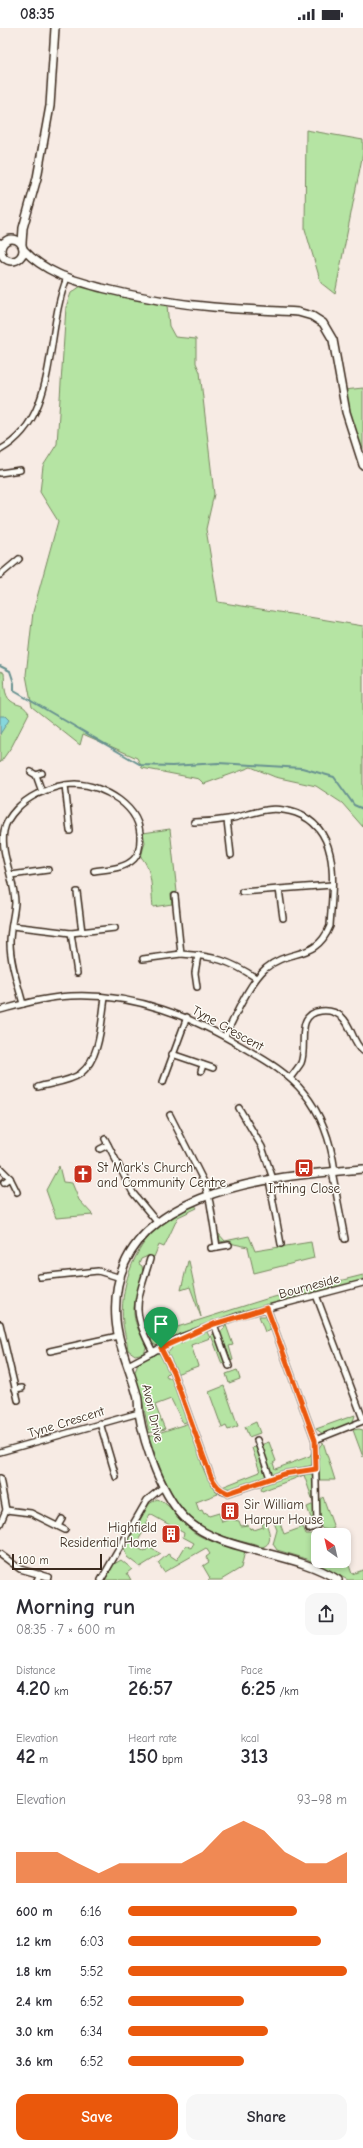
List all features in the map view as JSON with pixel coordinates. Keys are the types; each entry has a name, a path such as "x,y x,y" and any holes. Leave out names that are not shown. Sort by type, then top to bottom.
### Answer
{"main road":[{"path":"18,260 23,247 23,228 37,178 45,134 51,92 55,28"},
{"path":"23,228 12,238 1,243 0,251 4,258 10,261 18,260 35,262 67,278 109,290 173,303 298,312 312,316 323,323 333,340 346,412 363,465"},
{"path":"12,238 23,247 35,262"},
{"name":"Avon Drive","path":"338,1580 318,1569 291,1559 228,1541 201,1531 179,1513 163,1487 151,1456 139,1413 138,1398 118,1336 116,1312 121,1278 128,1260 139,1242 157,1222 188,1202 208,1195 271,1180 334,1171 363,1169"}],"street":[{"path":"0,450 21,436 32,420 46,381 54,328 67,278"},
{"path":"0,473 20,470"},
{"path":"0,575 19,559"},
{"path":"42,773 34,773 42,792"},
{"path":"65,785 70,831"},
{"path":"23,1004 12,958 10,942 15,902 11,875 1,840 4,830 15,811 22,803 42,792 65,785 86,785 109,793 120,800 133,814 140,830 138,853 134,860 118,868 94,871"},
{"path":"194,822 227,820 267,810 280,810 301,815 310,820 324,836 328,846 332,866 330,926 326,936 319,945 310,950 272,964 256,978 224,1036"},
{"path":"227,820 231,854"},
{"path":"11,875 48,870"},
{"path":"242,892 332,885"},
{"path":"279,889 282,918"},
{"path":"77,892 82,932"},
{"path":"174,896 181,954"},
{"path":"12,926 71,933 116,928"},
{"path":"71,933 77,973"},
{"path":"143,959 181,954 211,956 224,960 256,978"},
{"path":"197,987 196,973 198,955"},
{"name":"Tyne Crescent","path":"0,1010 23,1004 72,996 128,1000 187,1017 260,1057 290,1078 304,1093 323,1124 332,1151 345,1239"},
{"path":"38,1087 73,1078 88,1064 95,1052 105,998"},
{"path":"290,1078 301,1063 304,1024 310,1016 318,1011 328,1010 342,1017 356,1043 363,1050"},
{"path":"163,1082 172,1054 187,1017"},
{"path":"172,1054 213,1068"},
{"path":"201,1071 203,1064"},
{"path":"239,1108 262,1147 271,1180 282,1244"},
{"path":"170,1115 197,1167 208,1195 217,1246"},
{"path":"105,1139 133,1193 157,1222"},
{"path":"100,1149 108,1145"},
{"path":"0,1168 10,1178 17,1192"},
{"path":"4,1182 10,1178"},
{"path":"211,1248 229,1244"},
{"path":"150,1259 137,1303 137,1314 140,1327 153,1352"},
{"path":"40,1277 98,1271 121,1278"},
{"name":"Bourneside","path":"128,1365 214,1324 267,1308 363,1283"},
{"path":"315,1440 363,1420 316,1295"},
{"path":"267,1308 315,1440 317,1526 309,1529"},
{"path":"0,1324 18,1400"},
{"path":"214,1324 229,1366"},
{"path":"50,1351 118,1336"},
{"path":"161,1348 173,1372 216,1485 222,1491 228,1493 270,1478 302,1470 316,1469"},
{"path":"15,1389 22,1388"},
{"name":"Tyne Crescent","path":"0,1452 139,1413"},
{"path":"100,1423 116,1477"},
{"path":"256,1440 270,1478"},
{"path":"0,1478 6,1510 0,1524"},
{"path":"101,1580 147,1500 163,1487"},
{"path":"6,1510 31,1513 65,1530"},
{"path":"58,1526 62,1519"},
{"path":"0,1554 20,1569 48,1577"},
{"path":"37,1580 40,1574"}],"green space":[{"path":"306,130 363,140 363,153 335,294 321,283 305,229"},
{"path":"81,286 167,305 169,326 175,337 196,339 196,363 200,372 214,494 206,529 218,602 363,626 363,827 342,803 316,786 275,777 251,767 204,784 199,779 142,768 137,758 83,734 80,745 32,707 26,675 33,612 58,521 40,492 43,466 57,444 66,307 71,293"},
{"path":"363,388 363,449 361,451 350,416 344,390"},
{"path":"0,671 4,673 5,688 8,698 14,703 24,707 29,713 12,746 0,763"},
{"path":"170,829 177,892 171,894 172,904 153,907 150,874 141,857 145,842 143,833"},
{"path":"59,1166 63,1182 72,1183 79,1200 93,1215 56,1218 46,1190"},
{"path":"195,1205 197,1208 178,1217 164,1247 159,1245 154,1257 148,1256 141,1259 139,1264 142,1266 143,1271 135,1302 134,1314 137,1326 147,1345 144,1353 135,1355 128,1350 122,1310 126,1284 135,1258 149,1236 158,1227"},
{"path":"218,1233 225,1241 249,1236 255,1251 311,1242 314,1258 254,1273 248,1247 220,1241"},
{"path":"188,1261 201,1317 190,1287 181,1290"},
{"path":"363,1275 363,1280 225,1317 157,1346 151,1343 152,1335 266,1299"},
{"path":"259,1316 266,1316 271,1330 265,1332"},
{"path":"226,1325 233,1345 229,1346 233,1360 222,1364 211,1335 223,1330"},
{"path":"206,1330 210,1338 191,1345 198,1366 176,1374 167,1354 172,1348 170,1346 178,1342 181,1344 185,1339"},
{"path":"158,1353 164,1357 170,1371 166,1375 167,1378 173,1378 189,1421 183,1423 171,1399 155,1405 165,1429 149,1433 141,1394 134,1374 139,1362"},
{"path":"237,1370 240,1379 229,1383 226,1374"},
{"path":"224,1386 238,1426 228,1430 226,1426 222,1428 209,1392"},
{"path":"355,1415 353,1422 323,1434 316,1429"},
{"path":"256,1422 260,1433 249,1437 245,1427"},
{"path":"189,1423 201,1453 204,1469 218,1494 196,1502 199,1511 202,1510 204,1514 207,1513 209,1516 219,1513 222,1522 230,1519 239,1521 241,1526 248,1525 250,1529 253,1528 254,1530 263,1527 262,1524 266,1523 270,1537 266,1545 262,1547 214,1533 201,1526 179,1505 165,1479 149,1436"},
{"path":"353,1430 363,1430 363,1457"},
{"path":"269,1442 276,1461 273,1463 275,1469 310,1456 313,1450 313,1464 310,1466 277,1473 232,1489 222,1487 260,1472 252,1448"},
{"path":"323,1442 335,1480 320,1480 319,1478 318,1449"},
{"path":"305,1473 312,1474 315,1483 315,1504 312,1521 307,1507 314,1504 304,1475 262,1491 261,1489 264,1484 288,1476"},
{"path":"323,1497 334,1528 322,1528 320,1526 319,1500"},
{"path":"157,1499 167,1505 192,1531 203,1538 245,1551 241,1568 221,1580 208,1580 210,1578 203,1566 209,1562 206,1557 210,1554 206,1548 164,1572 158,1563 168,1554 177,1560 186,1545 191,1548 194,1543 183,1537 184,1533 150,1514 145,1524 147,1525 135,1546 145,1552 148,1547 161,1554 140,1567 127,1557 124,1549 149,1504"},
{"path":"278,1518 284,1534 303,1527 306,1534 311,1534 311,1561 277,1550 273,1544 277,1530 273,1520"},
{"path":"121,1560 132,1569 127,1573 131,1580 105,1580 114,1564"},
{"path":"325,1568 350,1568 352,1574 363,1570 363,1580 348,1580"}],"water":[{"path":"0,716 5,716 9,720 0,734"}],"waterway":[{"path":"0,666 10,671 14,683 14,691 141,765 172,766 218,763 302,768 334,777 354,805 363,809"}],"place":[{"name":"Irthing Close","path":"304,1168"},
{"name":"St Mark's Church and Community Centre","path":"83,1174"},
{"name":"Sir William Harpur House","path":"230,1511"},
{"name":"Highfield Residential Home","path":"171,1534"}],"route":[{"path":"267,1308 315,1440 316,1469 284,1474 228,1493 222,1491 211,1477 173,1372 161,1348 181,1337 214,1324 267,1308"}]}
